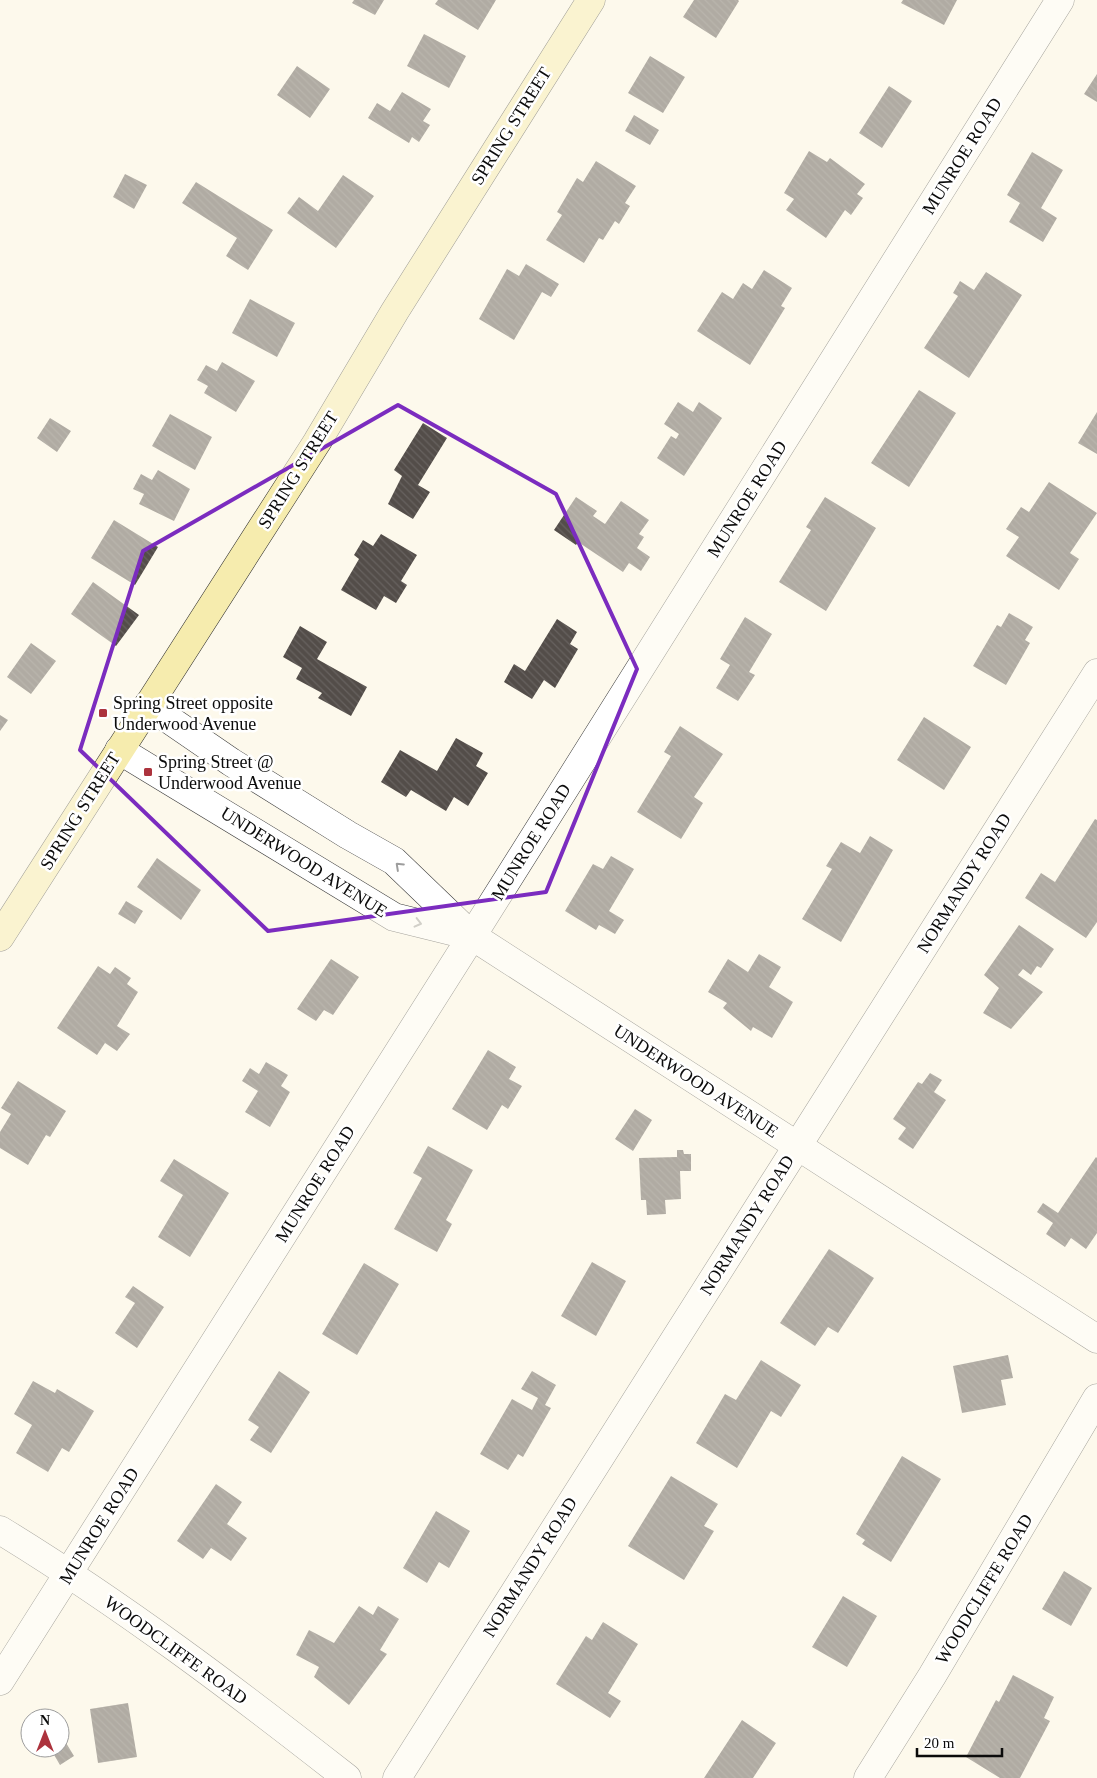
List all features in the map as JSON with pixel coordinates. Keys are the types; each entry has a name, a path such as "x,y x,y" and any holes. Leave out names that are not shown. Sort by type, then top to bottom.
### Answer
{"main road":[{"name":"SPRING STREET","path":"0,937 317,442 395,312 591,0"}],"street":[{"name":"MUNROE ROAD","path":"0,1681 472,936 1060,0"},
{"name":"NORMANDY ROAD","path":"397,1778 1097,673"},
{"name":"UNDERWOOD AVENUE","path":"148,704 231,762 348,835 394,861 472,936 1097,1339"},
{"name":"UNDERWOOD AVENUE","path":"119,750 394,917 472,936"},
{"name":"WOODCLIFFE ROAD","path":"868,1778 932,1676 1097,1398"},
{"name":"WOODCLIFFE ROAD","path":"0,1530 128,1613 254,1706 347,1778"}],"highlighted area":[{"path":"398,405 556,494 637,669 546,892 268,931 80,750 143,551"}],"building":[{"path":"354,0 384,0 375,15 352,3"},
{"path":"438,0 496,0 478,30 435,4"},
{"path":"694,0 739,1 716,38 683,17"},
{"path":"903,0 957,0 944,25 901,3"},
{"path":"424,34 466,56 449,88 407,66"},
{"path":"650,56 685,77 663,113 628,93"},
{"path":"297,66 330,89 310,118 277,95"},
{"path":"1097,74 1097,102 1084,94"},
{"path":"889,86 912,101 882,148 859,133"},
{"path":"402,92 431,109 423,121 430,125 419,142 412,137 409,143 368,118 377,103 390,111"},
{"path":"634,115 659,130 650,145 625,131"},
{"path":"809,151 827,162 830,158 865,184 857,194 863,198 851,215 845,210 826,238 786,210 794,199 784,193"},
{"path":"1032,152 1063,170 1041,208 1057,218 1043,242 1009,222 1020,203 1007,195"},
{"path":"596,161 636,186 625,203 630,206 619,224 615,221 603,240 599,238 584,263 546,240 562,215 557,212 577,178 583,182"},
{"path":"125,174 147,185 134,209 113,197"},
{"path":"343,175 374,196 336,248 287,213 299,197 318,211"},
{"path":"196,182 273,230 248,270 226,256 237,238 182,203"},
{"path":"526,264 559,284 551,297 542,292 514,340 479,319 507,269 519,276"},
{"path":"764,270 792,288 781,306 785,308 750,365 697,331 722,292 733,299 743,283 752,289"},
{"path":"986,272 1022,295 969,378 924,348 958,296 953,293 960,281 974,290"},
{"path":"250,299 295,323 277,357 232,333"},
{"path":"222,362 255,381 236,412 204,393 208,386 197,380 206,365 217,371"},
{"path":"919,390 956,413 909,487 871,463"},
{"path":"678,402 693,412 699,402 722,418 684,476 657,458 671,436 676,439 679,434 664,424"},
{"path":"1097,412 1097,454 1078,443"},
{"path":"170,414 212,437 195,470 152,446"},
{"path":"50,418 71,431 57,452 37,438"},
{"path":"423,423 447,438 418,485 430,492 413,519 388,504 402,476 394,470"},
{"path":"158,470 190,489 174,521 139,504 144,494 133,489 141,474 152,480"},
{"path":"1049,482 1097,513 1070,553 1079,559 1059,590 1006,556 1019,537 1006,529 1021,507 1029,512"},
{"path":"576,497 597,511 593,516 605,524 621,501 649,520 639,534 644,537 637,548 650,557 641,571 629,563 623,572 578,542 576,545 554,530"},
{"path":"825,497 876,528 826,611 779,582 811,530 806,527"},
{"path":"114,520 158,547 135,585 91,558"},
{"path":"381,534 417,555 401,581 407,585 396,603 384,596 376,610 341,590 359,559 354,555 363,540 373,546"},
{"path":"93,582 139,615 116,646 71,614"},
{"path":"1009,613 1033,627 1025,640 1030,643 1006,685 973,666 997,625 1001,627"},
{"path":"745,617 772,634 749,672 755,675 738,701 716,688 730,665 720,659"},
{"path":"557,619 577,632 570,644 578,649 555,688 544,680 532,699 504,682 514,664 525,671"},
{"path":"300,626 327,642 317,659 367,687 351,716 318,698 322,693 296,679 302,668 283,657"},
{"path":"31,643 56,661 31,694 7,677"},
{"path":"0,715 8,720 0,731"},
{"path":"924,717 971,747 944,790 897,760"},
{"path":"680,726 723,754 694,797 703,803 681,839 637,812 671,756 664,752"},
{"path":"456,738 483,753 476,766 488,773 468,806 454,797 446,811 411,790 406,797 381,782 400,750 437,771"},
{"path":"1095,819 1097,820 1097,922 1086,938 1025,898 1041,873 1055,882"},
{"path":"870,836 893,850 841,942 802,919 832,869 826,866 841,842 860,853"},
{"path":"611,856 634,869 609,911 624,920 615,934 599,925 596,930 565,911 593,864 603,869"},
{"path":"157,858 201,890 181,920 137,887"},
{"path":"126,901 143,911 135,924 118,914"},
{"path":"1019,925 1054,949 1041,968 1037,966 1031,975 1023,969 1018,975 1043,992 1011,1029 983,1013 999,988 984,975"},
{"path":"759,954 781,967 769,987 793,1002 772,1038 753,1027 751,1031 723,1008 727,1003 708,992 728,959 748,972"},
{"path":"331,959 359,977 333,1015 324,1010 316,1021 297,1009"},
{"path":"98,966 110,974 115,967 131,978 127,984 138,992 117,1026 130,1034 117,1051 105,1043 97,1055 57,1028"},
{"path":"488,1050 516,1067 509,1079 522,1086 508,1109 502,1105 487,1130 452,1109"},
{"path":"266,1062 288,1075 281,1086 290,1092 270,1127 245,1112 258,1091 242,1081 250,1068 259,1074"},
{"path":"930,1073 942,1080 934,1092 946,1100 913,1149 898,1139 906,1128 893,1119 918,1082 922,1084"},
{"path":"18,1081 66,1111 50,1137 46,1135 28,1165 0,1148 0,1132 11,1114 1,1108"},
{"path":"635,1109 652,1120 633,1151 615,1139"},
{"path":"428,1146 473,1170 446,1220 452,1224 437,1252 394,1229 422,1178 413,1173"},
{"path":"677,1150 683,1150 684,1154 691,1154 691,1171 680,1171 681,1199 665,1200 666,1214 647,1215 646,1200 641,1200 639,1158 677,1157"},
{"path":"1096,1157 1097,1233 1086,1249 1071,1238 1065,1247 1046,1234 1053,1223 1037,1212 1043,1203 1058,1213"},
{"path":"174,1159 229,1193 190,1257 158,1237 183,1195 160,1181"},
{"path":"829,1249 874,1278 838,1333 828,1327 815,1346 780,1323"},
{"path":"592,1262 626,1281 596,1336 561,1316"},
{"path":"364,1263 399,1284 357,1355 322,1334"},
{"path":"133,1286 164,1307 137,1348 115,1333 135,1303 125,1297"},
{"path":"1008,1355 1013,1378 1001,1380 1006,1405 962,1413 953,1366"},
{"path":"761,1360 801,1385 781,1417 771,1411 737,1468 696,1443 725,1394 736,1400"},
{"path":"279,1371 310,1392 271,1453 250,1440 259,1427 248,1420"},
{"path":"532,1371 556,1385 545,1405 551,1408 523,1457 518,1454 508,1470 480,1454 512,1399 532,1410 538,1398 521,1389"},
{"path":"33,1381 55,1393 57,1389 94,1411 69,1452 62,1448 48,1472 16,1453 32,1425 14,1414"},
{"path":"902,1456 941,1479 891,1562 862,1544 865,1540 856,1534"},
{"path":"671,1476 718,1504 704,1526 714,1531 684,1580 628,1546"},
{"path":"216,1484 242,1502 227,1524 247,1538 231,1561 211,1548 203,1559 177,1541"},
{"path":"436,1511 470,1531 449,1568 439,1562 427,1583 403,1568"},
{"path":"1064,1571 1092,1588 1071,1626 1042,1609"},
{"path":"843,1596 877,1616 847,1667 812,1647"},
{"path":"359,1606 373,1615 378,1606 399,1619 380,1650 387,1654 349,1705 314,1677 319,1667 296,1655 309,1630 334,1643"},
{"path":"603,1622 638,1644 608,1693 621,1701 610,1718 556,1684 586,1636 592,1640"},
{"path":"1013,1675 1054,1697 1044,1718 1050,1721 1020,1778 1000,1778 966,1757 996,1700 999,1702"},
{"path":"128,1703 137,1757 98,1763 90,1709"},
{"path":"742,1720 776,1743 753,1778 704,1778"},
{"path":"70,1749 74,1756 60,1765 56,1758 70,1758"}],"place":[{"name":"Spring Street opposite Underwood Avenue","path":"103,713"},
{"name":"Spring Street @ Underwood Avenue","path":"148,772"}]}
